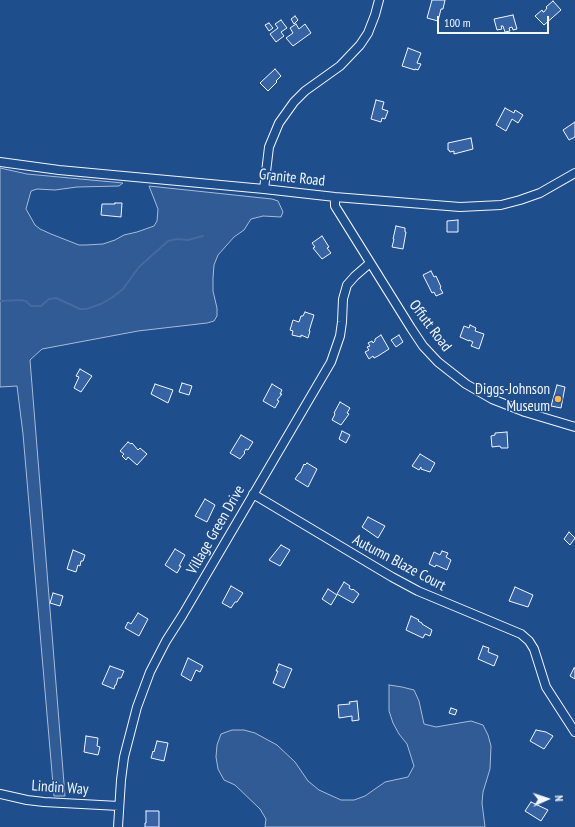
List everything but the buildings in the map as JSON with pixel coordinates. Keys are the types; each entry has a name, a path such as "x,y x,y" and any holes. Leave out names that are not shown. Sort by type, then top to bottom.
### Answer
{"street":[{"path":"264,188 269,147 278,123 294,102 305,91 340,66 360,45 368,33 375,15 378,0"},
{"name":"Granite Road","path":"0,162 59,170 264,188 335,197 460,207 505,204 533,195 575,173"},
{"name":"Offutt Road","path":"335,197 335,206 417,338 430,354 447,370 476,390 500,403 575,427"},
{"name":"Village Green Drive","path":"118,827 118,806 124,756 137,707 150,672 166,641 331,362 340,336 343,299 347,285 370,263"},
{"name":"Autumn Blaze Court","path":"253,494 418,591 521,634 534,648 546,687 575,732"},
{"name":"Lindin Way","path":"0,794 13,798 44,802 118,806"}],"shaded area":[{"path":"0,168 27,174 123,183 119,186 77,187 55,190 37,189 31,191 26,209 35,225 51,234 79,245 103,244 124,235 154,226 157,221 158,209 149,186 272,199 278,201 283,212 281,217 263,216 251,219 244,230 234,237 218,255 214,265 213,278 213,291 217,308 217,316 214,321 138,331 42,349 30,360 65,796 54,796 23,434 17,386 0,387"},
{"path":"389,685 414,690 419,701 424,724 436,727 471,721 483,725 491,746 490,769 483,792 482,803 485,827 265,827 266,819 260,809 235,785 224,780 218,769 216,757 217,745 221,734 232,730 244,730 255,733 277,745 295,762 308,781 319,790 341,800 354,800 365,796 385,782 408,777 414,766 407,744 393,723 389,711"}],"waterway":[{"path":"0,301 20,300 26,301 31,306 41,306 49,299 56,298 80,309 86,309 101,304 123,289 139,267 168,241 177,239 188,240 203,236"}],"place":[{"name":"Diggs-Johnson Museum","path":"558,399"}]}
